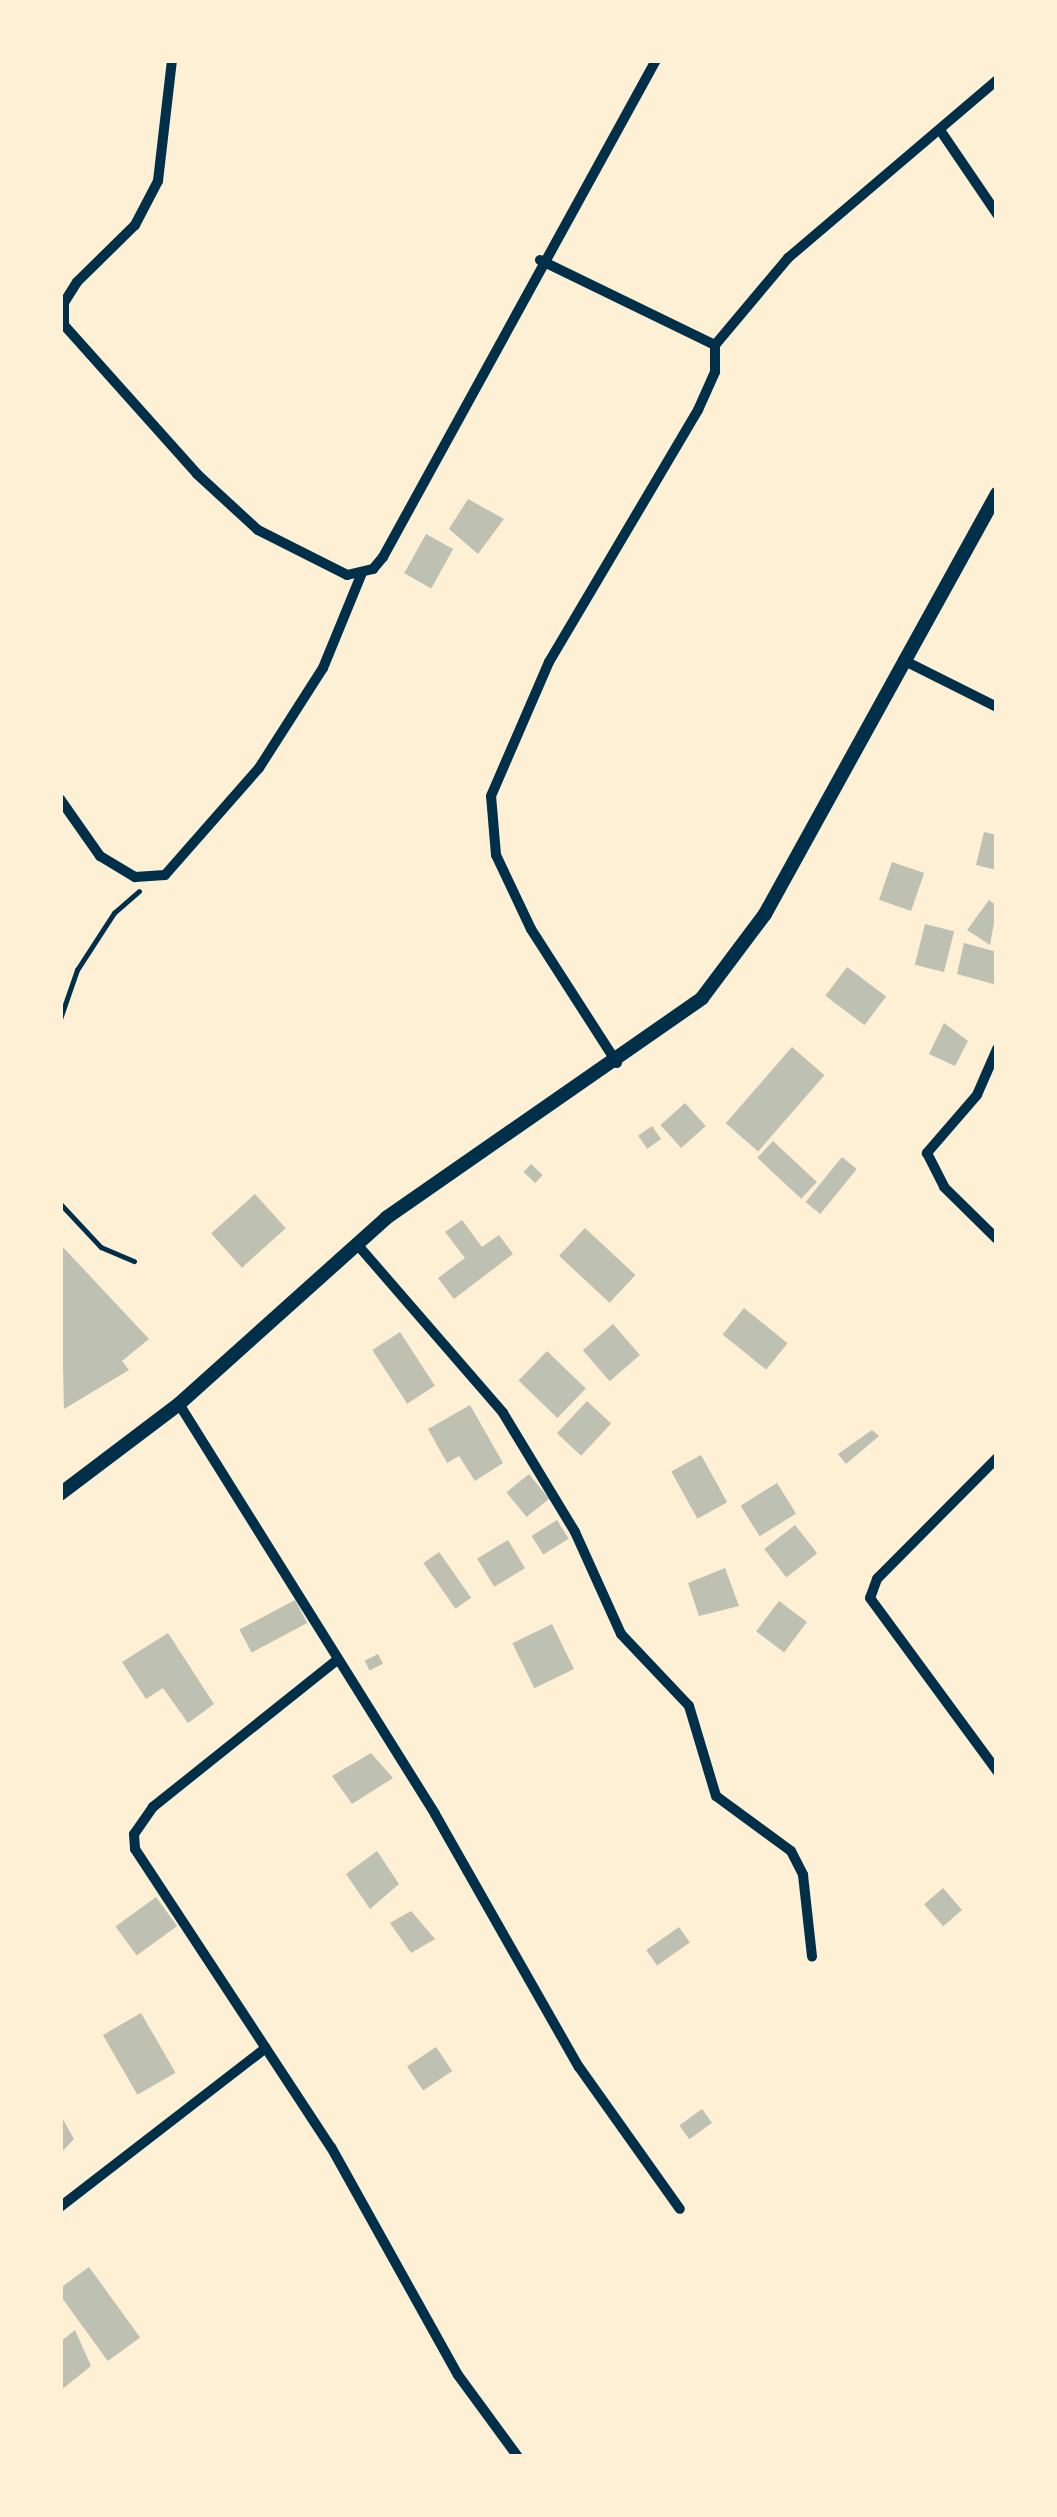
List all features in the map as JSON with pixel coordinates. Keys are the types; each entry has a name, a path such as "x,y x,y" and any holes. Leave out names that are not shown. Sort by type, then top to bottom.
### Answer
{"street":[{"path":"172,60 158,181 135,225 64,303 64,325 196,474 258,530 327,570 362,573"},
{"path":"60,799 100,856 153,880 172,869 259,768 322,668 362,573 383,557 540,260 656,60"},
{"path":"617,1063 531,929 496,856 491,796 549,662 704,399 715,345 788,258 997,80"},
{"path":"940,130 997,214"},
{"path":"540,260 715,345"},
{"path":"60,1494 179,1404 356,1243 617,1063 702,998 734,961 997,494"},
{"path":"903,660 997,707"},
{"path":"997,1049 977,1095 927,1154 944,1186 997,1239"},
{"path":"356,1243 503,1413 575,1532 621,1634 689,1706 716,1796 791,1851 802,1875 812,1957"},
{"path":"179,1404 579,2067 680,2209"},
{"path":"997,1458 878,1579 870,1598 997,1772"},
{"path":"337,1660 153,1807 134,1834 170,1906 266,2048 458,2375 518,2457"},
{"path":"60,2207 266,2048"}],"path":[{"path":"60,1019 114,913 153,880"},
{"path":"60,1203 101,1247 134,1261"}],"building":[{"path":"468,499 504,519 478,554 449,529"},
{"path":"426,534 453,549 431,588 404,573"},
{"path":"984,832 997,835 997,870 976,865"},
{"path":"892,862 924,873 911,911 879,900"},
{"path":"989,900 997,906 990,945 967,930"},
{"path":"925,924 954,931 944,972 915,965"},
{"path":"964,943 997,952 997,985 957,974"},
{"path":"847,967 886,996 864,1025 825,996"},
{"path":"944,1023 968,1041 955,1066 929,1054"},
{"path":"792,1047 824,1075 758,1151 726,1123"},
{"path":"685,1103 706,1126 681,1148 660,1125"},
{"path":"652,1126 661,1139 647,1149 638,1136"},
{"path":"773,1141 817,1182 801,1199 757,1158"},
{"path":"842,1157 857,1169 820,1214 805,1202"},
{"path":"531,1164 543,1175 535,1183 523,1172"},
{"path":"255,1194 286,1228 242,1268 211,1233"},
{"path":"462,1220 482,1247 499,1235 513,1254 454,1299 438,1278 465,1258 445,1232"},
{"path":"585,1228 635,1275 610,1303 559,1256"},
{"path":"60,1244 149,1339 122,1361 129,1370 64,1409"},
{"path":"744,1308 788,1343 766,1370 723,1334"},
{"path":"613,1324 640,1355 610,1381 583,1350"},
{"path":"400,1332 435,1386 407,1404 372,1350"},
{"path":"547,1351 586,1389 557,1418 519,1380"},
{"path":"587,1401 611,1424 581,1456 557,1433"},
{"path":"470,1405 503,1463 475,1481 459,1456 447,1463 428,1429"},
{"path":"872,1430 879,1436 846,1464 838,1454"},
{"path":"701,1455 727,1502 697,1519 671,1471"},
{"path":"529,1474 549,1499 527,1517 506,1492"},
{"path":"777,1483 796,1514 760,1536 741,1506"},
{"path":"557,1520 569,1539 543,1555 532,1536"},
{"path":"795,1525 817,1553 786,1577 764,1549"},
{"path":"508,1540 525,1568 494,1587 477,1559"},
{"path":"439,1552 471,1598 456,1609 423,1563"},
{"path":"725,1568 739,1606 699,1616 688,1583"},
{"path":"295,1600 307,1623 252,1653 239,1630"},
{"path":"779,1601 807,1622 784,1652 756,1631"},
{"path":"552,1624 574,1669 534,1688 512,1643"},
{"path":"168,1633 214,1704 188,1723 163,1688 146,1699 122,1662"},
{"path":"378,1654 383,1664 370,1671 365,1661"},
{"path":"371,1753 393,1778 352,1804 332,1776"},
{"path":"377,1851 399,1884 370,1909 346,1874"},
{"path":"943,1888 962,1910 943,1926 924,1904"},
{"path":"156,1897 177,1926 137,1956 116,1926"},
{"path":"411,1911 435,1939 411,1953 390,1923"},
{"path":"679,1927 690,1943 657,1966 646,1950"},
{"path":"141,2013 176,2073 137,2095 103,2035"},
{"path":"436,2047 452,2071 423,2091 407,2067"},
{"path":"702,2109 712,2123 689,2139 679,2125"},
{"path":"60,2114 74,2139 60,2154"},
{"path":"89,2267 140,2337 108,2361 60,2295 60,2288"},
{"path":"75,2330 91,2366 60,2391 60,2342"}]}
